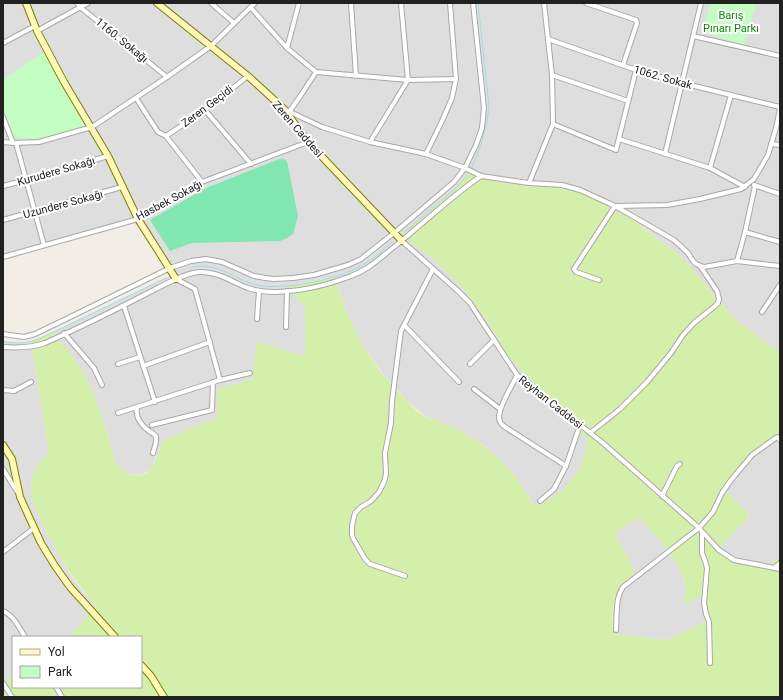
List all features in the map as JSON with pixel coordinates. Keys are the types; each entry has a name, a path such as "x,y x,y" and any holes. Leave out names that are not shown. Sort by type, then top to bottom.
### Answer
{"street":[{"path":"26,3 36,28 64,82 108,156 138,219 176,279 195,288 220,380"},
{"path":"3,44 79,5 88,3"},
{"name":"Zeren Caddesi","path":"157,3 166,5 211,46 286,110 308,142 402,241"},
{"path":"211,3 234,23"},
{"path":"3,142 39,142 92,127 211,46 255,3"},
{"path":"288,48 299,3"},
{"path":"351,3 356,76"},
{"path":"370,142 408,80 401,3"},
{"path":"426,154 452,98 456,79 450,3"},
{"path":"3,334 24,336 35,334 170,268 191,261 206,259 222,262 254,276 265,278 293,278 329,271 361,259 454,182 465,168 476,145 482,128 484,108 473,3"},
{"path":"529,183 553,124 552,75 544,3"},
{"path":"586,3 594,4 636,21 623,65"},
{"path":"665,154 701,3"},
{"name":"1160. Sokağı","path":"79,5 167,77"},
{"path":"251,8 288,48 316,72 408,80 456,79"},
{"path":"693,36 780,56"},
{"name":"1062. Sokak","path":"548,39 636,70 780,108"},
{"path":"553,124 616,150 636,70"},
{"path":"316,72 301,95 286,110 322,127 370,142 426,154 465,168 480,176 529,183 562,185 580,190 615,206 674,240 688,253 693,261 700,266 717,291 719,299 718,303 708,313 694,323 683,335 671,353 647,382 620,409 590,433"},
{"path":"552,75 628,101"},
{"name":"Zeren Geçidi","path":"166,136 205,110 248,76"},
{"path":"710,168 731,95"},
{"path":"136,98 158,132 166,136 202,182"},
{"path":"615,206 667,205 741,189 754,179 768,155 780,108"},
{"path":"205,110 251,164"},
{"path":"3,117 15,143 44,245"},
{"path":"619,139 710,168 747,185 780,194"},
{"name":"Hasbek Sokağı","path":"3,256 138,219 202,182 308,142"},
{"path":"772,144 780,145"},
{"name":"Kurudere Sokağı","path":"3,186 108,156"},
{"path":"3,347 18,348 45,343 124,306 176,279 194,272 215,274 259,291 275,292 316,286 356,274 374,264 454,195 480,176"},
{"path":"737,261 746,232 755,186"},
{"name":"Uzundere Sokağı","path":"3,220 122,187"},
{"path":"599,280 576,272 574,269 615,206"},
{"path":"746,232 780,242"},
{"name":"Reyhan Caddesi","path":"402,241 470,303 517,376 603,443 701,530 719,550 734,560 780,569"},
{"path":"700,266 704,267 737,261 780,266"},
{"path":"405,576 370,564 360,552 352,535 355,513 371,501 379,492 384,482 386,474 385,453 391,423 392,402 401,331 433,269"},
{"path":"762,312 780,285"},
{"path":"257,319 259,291"},
{"path":"286,327 287,291"},
{"path":"124,306 155,402"},
{"path":"404,325 459,382"},
{"path":"64,333 94,368 102,385"},
{"path":"470,364 494,340"},
{"path":"143,366 210,342"},
{"path":"118,364 140,357"},
{"path":"118,413 213,382 250,373"},
{"path":"517,376 500,409 500,421 505,428 566,466"},
{"path":"3,390 14,391 31,382"},
{"path":"152,425 212,410 213,382"},
{"path":"474,389 500,409"},
{"path":"137,407 136,411 138,420 156,436 153,453"},
{"path":"540,501 554,488 566,466 580,425"},
{"path":"616,630 618,597 623,587 701,530 728,484 752,455 777,437 780,440"},
{"path":"3,445 12,459 20,496"},
{"path":"662,496 677,466 680,464"},
{"path":"3,469 20,496 34,528 55,566 70,587 114,636"},
{"path":"3,552 34,528"},
{"path":"701,530 702,553 706,561 707,568 704,603 706,614 710,622 710,663"},
{"path":"774,568 780,563"},
{"path":"3,611 13,617 24,636"},
{"path":"142,666 151,676 164,697"},
{"path":"3,683 12,697"},
{"path":"57,688 62,697"}],"shaded area":[{"path":"3,3 780,3 780,349 772,348 734,318 682,258 615,205 542,184 469,172 460,185 401,235 432,258 461,286 484,316 506,355 588,440 586,453 579,470 572,481 563,490 552,498 534,506 514,475 487,448 470,436 453,427 425,416 407,401 384,375 364,347 345,308 335,277 288,286 305,308 305,357 253,379 217,389 219,417 163,440 151,469 148,471 136,475 126,473 119,468 115,462 106,428 78,365 53,332 172,275 139,219 3,256"},
{"path":"3,341 20,343 31,341 49,453 39,463 35,470 31,483 32,496 46,532 65,566 79,587 96,606 69,636 12,636 12,678 3,682"},
{"path":"777,439 780,444 780,557 770,564 753,562 730,555 720,548 750,515 725,490 754,457"},
{"path":"640,517 670,554 683,575 686,588 684,604 703,594 704,622 668,640 613,634 613,612 616,594 624,581 635,573 615,533"}],"green space":[{"name":"Barış Pınarı Parkı","path":"710,3 756,3 744,45 703,33"},
{"path":"44,52 85,126 40,140 15,138 3,108 3,82 9,75"},
{"path":"282,158 287,161 298,216 293,234 287,238 280,241 192,243 170,251 150,220 206,188"},
{"path":"469,172 474,175 566,186 615,206 682,258 734,318 772,348 780,349 780,444 776,439 754,457 725,490 750,515 720,548 730,555 761,563 770,564 780,557 780,697 3,697 3,682 12,678 12,688 142,688 142,636 69,636 96,606 79,585 56,550 32,498 32,477 38,464 49,453 31,341 53,332 76,362 91,388 108,435 116,464 129,474 140,475 145,474 152,468 163,440 218,417 217,389 253,379 256,341 305,357 305,308 287,286 335,277 346,310 361,342 380,371 416,410 425,417 455,428 490,451 519,482 534,506 555,496 571,481 582,462 588,440 506,355 484,316 461,286 432,258 401,235 460,185","holes":["640,517 670,554 683,575 686,592 683,605 703,594 704,622 668,640 613,634 612,616 615,599 622,584 635,573 615,533"]}],"waterway":[{"path":"472,167 483,137 489,106 478,3"},
{"path":"405,232 454,190 467,176"},
{"path":"192,267 201,266 216,268 253,284 278,287 292,286 323,280 350,271 369,261 392,242"},
{"path":"3,342 23,343 37,340 166,278"}]}
